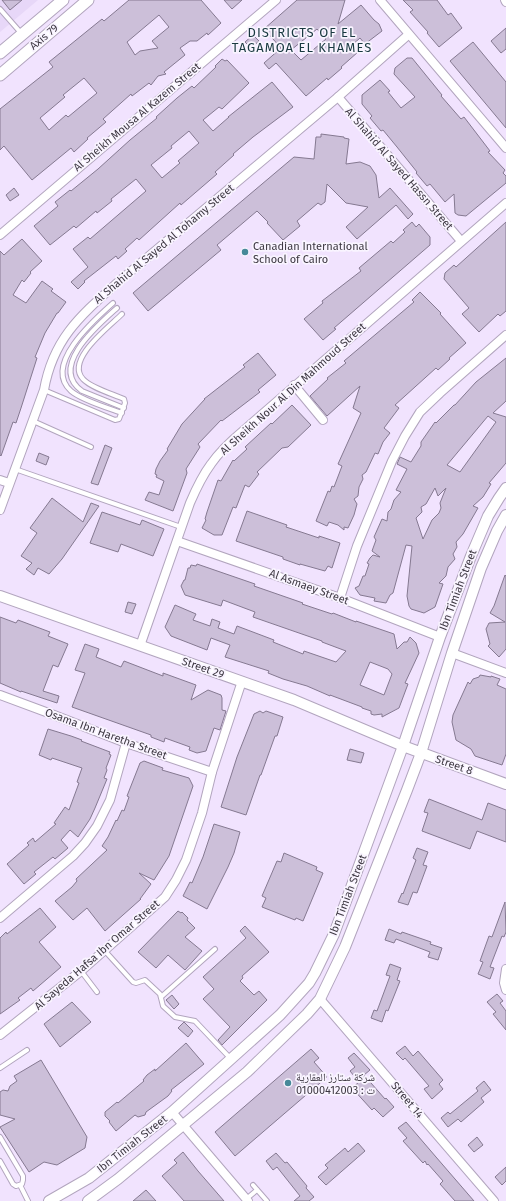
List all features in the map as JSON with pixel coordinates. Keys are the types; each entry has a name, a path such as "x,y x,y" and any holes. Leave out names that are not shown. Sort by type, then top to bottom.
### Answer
{"main road":[{"name":"Axis 79","path":"0,53 63,0"},
{"name":"Axis 79","path":"0,75 88,0"}],"street":[{"name":"Al Sheikh Mousa Al Kazem Street","path":"0,235 276,0"},
{"path":"380,0 408,35 506,148"},
{"name":"Al Shahid Al Sayed Al Tohamy Street","path":"0,510 44,390 52,357 61,342 91,306 338,97 408,35"},
{"name":"Al Shahid Al Sayed Hassn Street","path":"338,97 461,241"},
{"name":"Al Sheikh Nour Al Din Mahmoud Street","path":"140,646 190,503 199,483 211,464 233,439 506,203"},
{"path":"340,598 360,539 389,468 405,436 420,412 506,335"},
{"path":"294,386 323,420"},
{"path":"0,480 9,483"},
{"name":"Ibn Timiah Street","path":"49,1201 89,1178 172,1112 293,1002 309,983 334,934 403,746 440,637 477,540 498,498 506,488"},
{"name":"Ibn Timiah Street","path":"88,1201 184,1126 247,1072 307,1014 322,996 345,947 421,753 452,653 482,568 497,531 506,515"},
{"name":"Al Asmaey Street","path":"177,541 340,598 440,637"},
{"name":"Street 29","path":"0,596 294,700 403,746"},
{"path":"452,653 506,673"},
{"name":"Al Sayeda Hafsa Ibn Omar Street","path":"0,1035 81,971 165,897 186,860 202,814 212,772 242,681"},
{"name":"Osama Ibn Haretha Street","path":"0,695 126,743 212,772"},
{"path":"0,918 73,856 85,843 97,826 110,800 126,743"},
{"name":"Street 8","path":"403,746 506,784"},
{"path":"506,969 504,984 506,990"},
{"path":"309,983 322,996"},
{"name":"Street 14","path":"322,996 494,1201"},
{"path":"293,1002 307,1014"},
{"path":"172,1112 246,1200"}],"lane":[{"path":"0,9 22,35"},
{"path":"113,303 96,318 75,342 64,364 62,372 64,382 70,390 78,396 122,413"},
{"path":"117,308 102,322 81,346 70,367 70,374 72,381 82,390 124,408"},
{"path":"44,390 115,420 119,419 126,403 124,399 87,383 79,372 78,364 86,349 122,314"},
{"path":"33,421 91,447"},
{"path":"15,469 181,527"},
{"path":"161,996 215,949"},
{"path":"104,950 133,982 136,983 145,980 161,996 162,1004 165,1008 178,1018 195,1021 232,1059"},
{"path":"81,971 98,992"},
{"path":"0,1068 27,1050"},
{"path":"0,1137 23,1176 23,1182 20,1185"},
{"path":"0,1161 13,1184 16,1186 20,1185"},
{"path":"20,1185 28,1201"},
{"path":"253,1185 267,1201"},
{"path":"246,1200 257,1190"}],"shaded area":[{"path":"0,0 38,0 0,32"}],"building":[{"path":"2,0 22,0 10,10"},
{"path":"129,0 201,0 221,23 208,35 207,33 197,41 190,41 180,48 185,55 164,72 166,74 158,76 151,85 149,83 132,96 131,94 103,119 106,122 87,138 88,139 74,152 71,148 32,180 4,146 0,150 0,109 53,67 49,62 102,19 104,21","holes":["159,15 169,27 152,41 158,48 140,51 135,55 127,42","84,78 97,93 68,117 66,115 49,130 40,118 65,97 63,95"]},
{"path":"224,0 242,0 232,9"},
{"path":"297,0 345,0 338,24 361,5 379,24 382,31 365,44 360,38 352,45 358,52 328,80 327,78 306,96 276,63 269,69 264,63 281,48 264,29","holes":["317,29 326,39 301,60 291,50"]},
{"path":"403,0 437,0 448,15 451,13 462,28 439,47 410,12 413,10"},
{"path":"506,28 506,49 501,53 491,41"},
{"path":"253,35 259,41 251,48 245,42"},
{"path":"473,42 506,82 506,128 450,61"},
{"path":"407,58 412,58 461,119 464,117 490,151 488,152 505,170 503,173 506,176 506,183 466,216 455,213 454,194 445,202 430,184 427,186 383,130 381,131 370,118 372,116 362,104 362,95 380,80 390,91 388,92 401,108 415,97 394,74 395,68"},
{"path":"222,59 225,61 227,60 249,83 222,109 219,107 203,120 213,131 272,82 293,107 233,154 234,155 215,172 217,174 181,205 180,203 139,240 137,238 125,249 127,251 118,259 116,256 84,281 85,282 78,289 71,282 88,267 73,249 88,237 90,239 146,191 136,179 111,199 112,201 97,213 96,211 76,228 74,226 50,245 34,226 58,206 55,202 98,169 157,118 156,117 177,98 192,86 194,88 216,67 215,66","holes":["189,131 199,143 178,161 180,163 162,178 151,165 172,148 171,146"]},
{"path":"321,134 349,139 346,164 360,162 370,166 376,175 379,198 390,188 413,214 408,219 396,205 357,239 346,227 368,207 346,203 327,184 325,202 321,205 318,203 297,221 300,226 283,240 257,211 217,245 221,250 148,311 133,293 294,157 314,159 316,137 321,137"},
{"path":"14,188 19,195 10,201 6,195"},
{"path":"412,222 416,227 419,224 430,237 430,245 334,328 336,329 323,340 304,319 323,303 322,301 361,271 359,268 391,241 393,243 405,232 403,230"},
{"path":"506,222 506,311 500,316 498,314 479,332 462,314 469,308 444,279 445,273 454,265 456,267"},
{"path":"22,239 42,261 30,272 31,273 24,282 22,280 13,295 26,303 42,281 53,289 51,291 66,302 57,313 45,333 35,357 37,358 16,423 13,422 1,456 0,251 4,255"},
{"path":"420,292 441,313 440,314 466,343 438,370 436,368 395,405 399,408 384,428 390,433 383,442 378,454 375,453 366,472 362,475 363,479 359,487 358,496 354,499 357,504 348,528 344,527 344,530 338,525 329,522 327,526 316,521 328,491 330,492 332,486 334,487 342,466 338,464 361,413 353,408 360,386 327,416 310,396 328,379 327,378 346,363 344,361 414,302 412,300"},
{"path":"258,353 276,375 258,390 260,392 222,421 221,420 198,444 200,447 186,469 187,473 173,511 145,500 149,492 159,495 164,481 156,477 156,469 182,424 204,399 245,367 243,365"},
{"path":"506,358 506,401 493,413 506,417 506,463 489,483 491,484 483,497 473,506 478,508 463,534 456,542 457,547 453,554 455,559 448,567 446,576 439,583 443,584 435,607 424,613 411,609 409,606 407,596 412,546 406,545 393,593 390,595 386,603 374,601 375,598 360,595 355,588 359,586 363,576 365,576 369,564 367,563 373,555 380,557 372,551 376,540 374,537 382,519 387,521 388,512 391,509 394,500 401,492 396,490 407,469 397,464 400,457 411,462 421,446 421,442 435,422 436,423 455,405 476,382","holes":["488,416 496,422 460,472 447,465","435,488 438,496 446,488 440,503 441,508 439,513 432,520 423,539 416,518 422,512 421,507 426,504"]},
{"path":"292,405 311,425 288,447 282,448 257,472 259,474 249,487 245,485 236,508 233,507 222,535 214,535 202,528 206,520 207,512 218,480 221,481 233,460 234,461 247,449 245,447"},
{"path":"105,445 112,448 98,485 91,483"},
{"path":"39,453 49,457 46,465 36,461"},
{"path":"52,498 83,522 91,503 99,506 62,559 49,574 38,568 34,575 26,569 32,563 21,556 37,533 30,528"},
{"path":"247,511 287,525 286,527 340,543 332,568 328,566 325,571 300,565 283,559 283,557 236,541"},
{"path":"102,512 140,525 142,520 164,529 153,556 121,544 118,552 90,543"},
{"path":"197,564 255,584 254,586 303,603 302,604 394,634 397,649 404,642 407,642 410,637 416,643 419,653 405,683 408,684 399,708 382,717 382,714 374,715 371,714 371,711 362,707 307,686 283,679 268,673 269,671 225,657 230,645 211,638 207,650 171,636 165,627 175,605 196,614 193,620 210,626 212,619 220,622 218,628 234,634 237,626 274,640 273,642 303,654 304,651 336,662 346,651 253,617 255,612 223,600 221,606 185,595 181,586 185,580 188,568 190,568 191,565 196,566","holes":["370,662 388,669 392,674 384,695 360,685"]},
{"path":"505,575 506,649 499,657 488,646 490,644 486,629 489,623 505,622 490,613"},
{"path":"128,602 136,604 132,614 125,612"},
{"path":"0,617 16,623 18,620 50,632 48,636 68,644 58,667 53,665 43,691 59,696 57,703 21,692 0,683"},
{"path":"85,644 99,649 96,657 121,667 124,661 163,676 163,673 196,685 191,700 208,690 221,695 222,710 226,711 220,730 214,728 206,751 197,753 189,750 190,747 165,738 164,742 151,737 151,735 72,707 85,673 75,670"},
{"path":"480,675 500,679 497,685 506,689 506,754 502,765 475,756 471,749 456,740 452,722 453,715 468,682 470,684 473,679 479,677"},
{"path":"260,711 263,713 266,711 283,717 246,815 221,807 237,757 254,714"},
{"path":"48,729 82,740 81,741 110,752 109,754 111,755 104,778 107,779 90,819 78,837 70,830 61,840 68,848 55,859 53,857 34,872 36,874 24,884 7,864 29,845 27,843 33,838 35,842 56,824 54,823 65,807 69,810 79,783 77,782 82,768 52,758 51,760 39,755"},
{"path":"350,749 364,753 361,763 347,760"},
{"path":"144,761 163,768 162,770 189,778 193,786 169,856 154,880 139,873 151,884 141,899 105,931 87,908 73,920 55,901 72,887 77,881 76,879 107,850 102,846 122,810 124,811 129,797 127,796 140,763"},
{"path":"429,799 482,820 488,803 506,810 506,842 477,831 470,849 422,831 428,813 424,812"},
{"path":"214,824 240,832 228,867 207,909 183,896 190,882 192,883 203,857"},
{"path":"417,848 428,852 423,865 427,866 417,893 413,892 408,905 398,902 402,893 403,894 416,860 413,858"},
{"path":"284,853 317,867 316,870 323,873 303,921 296,918 295,920 262,907 266,898 262,896 277,861 281,862"},
{"path":"505,902 506,932 504,937 502,936 490,967 494,968 490,979 478,974 483,962 480,961 489,936 492,937"},
{"path":"40,908 56,927 39,942 61,967 33,991 31,988 18,998 20,1000 0,1014 0,938"},
{"path":"178,911 181,913 182,912 188,918 187,920 195,928 185,937 202,951 185,970 168,955 156,968 138,952"},
{"path":"245,926 269,952 242,976 243,978 240,981 254,995 259,991 267,1000 222,1045 218,1040 230,1027 203,999 214,989 203,977 246,938 240,931"},
{"path":"389,929 401,934 402,932 431,942 430,944 442,948 438,960 428,957 430,952 396,939 394,943 385,940"},
{"path":"390,964 401,968 397,980 400,981 382,1022 371,1018 374,1010 377,1011 390,976 386,975"},
{"path":"497,994 503,1001 500,1003 506,1011 506,1030 493,1014 496,1012 487,1002"},
{"path":"172,995 179,1004 174,1009 166,1000"},
{"path":"72,1002 91,1022 60,1047 44,1024"},
{"path":"184,1022 193,1031 188,1037 178,1028"},
{"path":"186,1043 204,1064 171,1090 172,1091 168,1096 146,1112 145,1115 138,1117 135,1115 116,1131 105,1116 105,1112 144,1081 143,1080 147,1075 155,1069 155,1071"},
{"path":"405,1046 413,1056 418,1051 443,1080 439,1084 443,1089 432,1099 424,1089 429,1086 405,1058 403,1060 396,1053"},
{"path":"311,1049 319,1058 314,1062 327,1077 235,1156 215,1132"},
{"path":"354,1053 370,1070 364,1075 394,1107 383,1117 374,1108 372,1110 352,1088 359,1082 350,1071 355,1067 348,1058"},
{"path":"41,1060 87,1137 85,1148 57,1165 44,1162 29,1172 0,1127 15,1119 0,1115 0,1092 3,1090 8,1091 10,1086 17,1081 14,1076"},
{"path":"484,1081 491,1090 481,1098 484,1102 461,1122 458,1119 448,1127 441,1118 448,1112 450,1114 478,1091 476,1088"},
{"path":"406,1122 474,1201 455,1201 440,1184 443,1181 425,1161 423,1163 403,1141 407,1138 398,1128"},
{"path":"477,1137 483,1145 474,1152 468,1145"},
{"path":"358,1143 365,1151 326,1185 318,1177 328,1168 325,1165 345,1148 348,1152"},
{"path":"183,1152 224,1201 184,1201 162,1176 177,1163 174,1160"},
{"path":"276,1153 285,1163 287,1162 307,1186 306,1188 314,1197 309,1201 294,1201 300,1196 277,1167 273,1170 266,1161"},
{"path":"506,1167 506,1181 502,1185 495,1177"},
{"path":"146,1190 156,1201 133,1201"}],"place":[{"name":"Canadian International School of Cairo","path":"245,252"},
{"name":"شركة ستارز العقارية ت : 01000412003","path":"288,1083"}],"district":[{"name":"DISTRICTS OF EL TAGAMOA EL KHAMES","path":"302,40"}]}
